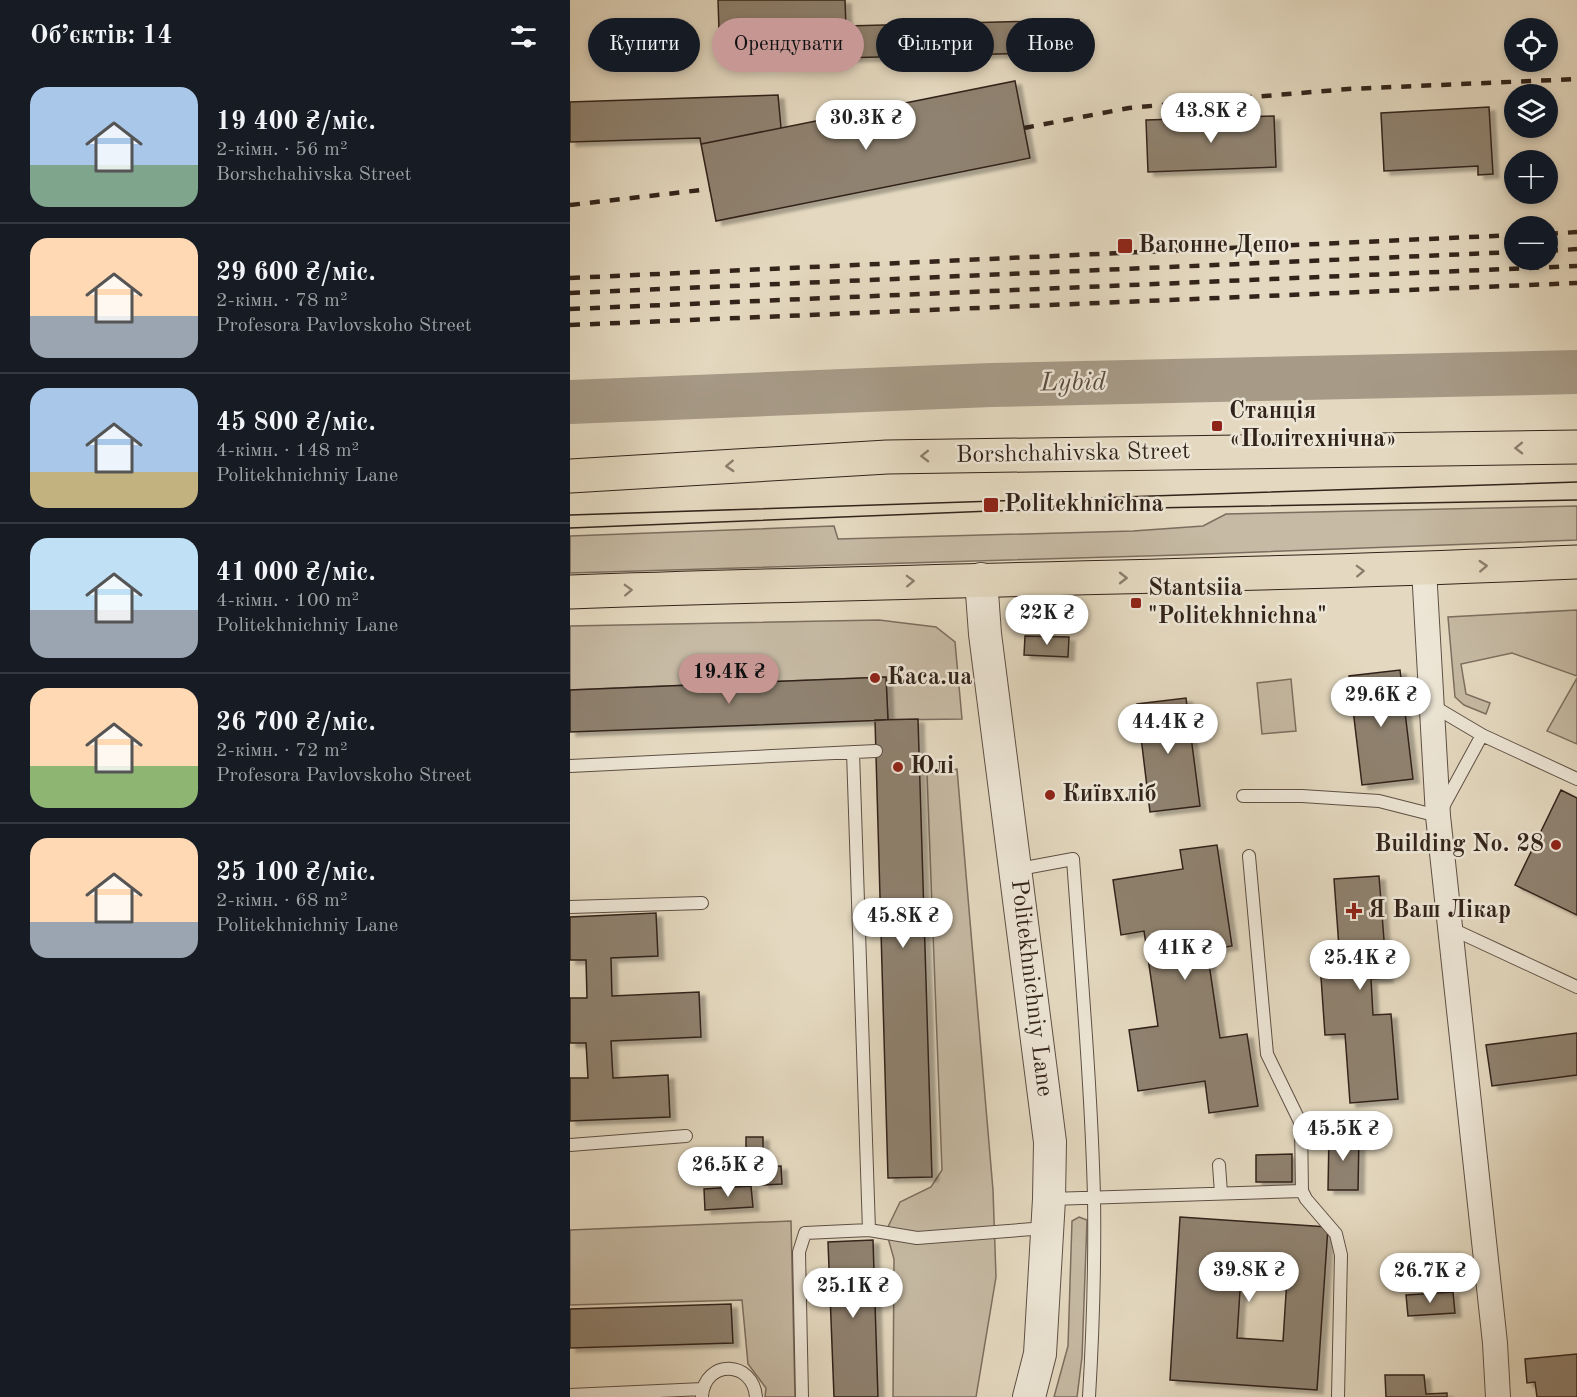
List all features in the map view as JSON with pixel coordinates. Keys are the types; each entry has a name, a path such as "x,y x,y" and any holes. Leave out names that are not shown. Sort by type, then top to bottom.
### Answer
{"main road":[{"name":"Borshchahivska Street","path":"570,476 887,457 1577,447"},
{"path":"570,592 981,579 1136,578 1577,562"}],"street":[{"path":"1424,569 1438,816 1495,1343 1498,1397"},
{"name":"Politekhnichniy Lane","path":"981,579 985,634 1050,1142 1040,1354 1029,1397"}],"lane":[{"path":"1433,706 1482,735 1577,779"},
{"path":"1243,796 1302,796 1379,801 1438,816 1482,735"},
{"path":"570,766 876,751"},
{"path":"853,752 870,1230"},
{"path":"1250,856 1268,1054 1301,1124 1302,1191 1306,1199 1336,1234 1341,1256 1338,1397"},
{"path":"1030,867 1073,859 1090,1103 1094,1197 1093,1318 1089,1397"},
{"path":"570,907 702,903"},
{"path":"1450,928 1577,987"},
{"path":"570,1145 686,1136"},
{"path":"1219,1165 1221,1193"},
{"path":"802,1397 798,1252 805,1233 870,1230 917,1238 1048,1213 1094,1197 1302,1191"},
{"path":"570,1395 702,1393 712,1374 729,1368 745,1373 752,1380 756,1397"}],"shaded area":[{"path":"1577,506 1577,540 1180,555 570,573 570,536 834,526 838,539 1133,531 1203,526 1226,514"},
{"path":"1577,610 1577,676 1512,653 1461,664 1466,694 1490,703 1486,714 1464,705 1455,697 1448,617"},
{"path":"879,620 936,627 955,642 962,719 888,720 886,677 570,690 570,626"},
{"path":"1577,678 1577,744 1547,731"},
{"path":"1291,679 1296,731 1262,734 1257,683"},
{"path":"957,769 993,1190 996,1277 976,1397 893,1397 894,1259 886,1231 900,1202 931,1187 942,1170 927,774"},
{"path":"1079,1217 1087,1220 1082,1357 1077,1397 1054,1397 1068,1346 1072,1221"},
{"path":"791,1221 795,1397 765,1397 766,1388 748,1364 742,1300 570,1305 570,1230"}],"building":[{"path":"718,0 845,0 846,18 719,18"},
{"path":"994,22 1006,22 1006,54 994,54"},
{"path":"876,25 876,57 864,57 864,26"},
{"path":"1015,81 1030,158 716,221 701,144"},
{"path":"778,95 781,128 701,144 700,138 570,142 570,102"},
{"path":"1489,107 1493,174 1478,175 1478,166 1384,171 1381,113"},
{"path":"1274,116 1276,167 1148,172 1146,120"},
{"path":"1025,636 1069,637 1068,657 1024,655"},
{"path":"1400,670 1413,779 1362,785 1349,676"},
{"path":"886,677 888,720 570,732 570,690"},
{"path":"1186,698 1200,806 1150,812 1137,704"},
{"path":"918,719 932,1177 888,1178 875,720"},
{"name":"Building No. 28","path":"1561,790 1577,798 1577,915 1515,885"},
{"path":"1217,845 1232,946 1207,950 1220,1038 1247,1034 1258,1106 1209,1113 1205,1081 1138,1091 1129,1030 1158,1026 1144,931 1121,935 1113,880 1183,869 1180,850"},
{"path":"1379,876 1387,978 1371,979 1373,1015 1391,1014 1398,1099 1350,1103 1345,1034 1325,1035 1320,963 1340,961 1334,879"},
{"path":"656,913 658,956 611,958 612,996 699,992 701,1037 611,1041 613,1078 668,1075 670,1117 570,1121 570,1078 588,1078 586,1043 570,1043 570,998 587,998 586,960 570,960 570,917"},
{"path":"1577,1033 1577,1075 1492,1086 1486,1045"},
{"path":"1329,1134 1359,1135 1358,1190 1328,1190"},
{"path":"746,1137 763,1137 763,1154 746,1154"},
{"path":"1292,1154 1292,1182 1256,1182 1256,1155"},
{"path":"781,1166 782,1184 763,1185 763,1167"},
{"path":"751,1186 753,1207 705,1210 704,1189"},
{"path":"1180,1217 1328,1227 1317,1390 1170,1380","holes":["1241,1275 1287,1278 1283,1341 1237,1338"]},
{"path":"873,1240 878,1397 834,1397 828,1242"},
{"path":"1453,1292 1455,1313 1408,1316 1406,1295"},
{"path":"731,1304 733,1343 570,1348 570,1309"},
{"path":"1577,1354 1577,1397 1537,1397 1535,1382 1527,1383 1525,1359"},
{"path":"1385,1375 1424,1375 1426,1394 1447,1393 1447,1397 1386,1397"}],"waterway":[{"name":"Lybid","path":"570,402 991,385 1577,372"}],"tram line":[{"path":"570,515 1577,482"},
{"path":"570,528 991,511 1577,500"}],"railway":[{"path":"1024,128 1129,108 1205,101 1348,89 1577,79"},
{"path":"570,205 710,189"},
{"path":"1558,233 1577,232"},
{"path":"570,278 1504,236"},
{"path":"1558,250 1577,249"},
{"path":"570,293 1504,252"},
{"path":"570,309 1577,266"},
{"path":"570,325 1577,283"}],"place":[{"name":"Вагонне Депо","path":"1125,246"},
{"name":"Станція «Політехнічна»","path":"1217,426"},
{"name":"Politekhnichna","path":"991,505"},
{"name":"Stantsiia \"Politekhnichna\"","path":"1136,603"},
{"name":"Каса.ua","path":"875,678"},
{"name":"Юлі","path":"898,767"},
{"name":"Київхліб","path":"1050,795"},
{"name":"Building No. 28","path":"1556,845"},
{"name":"Я Ваш Лікар","path":"1354,911"}]}
